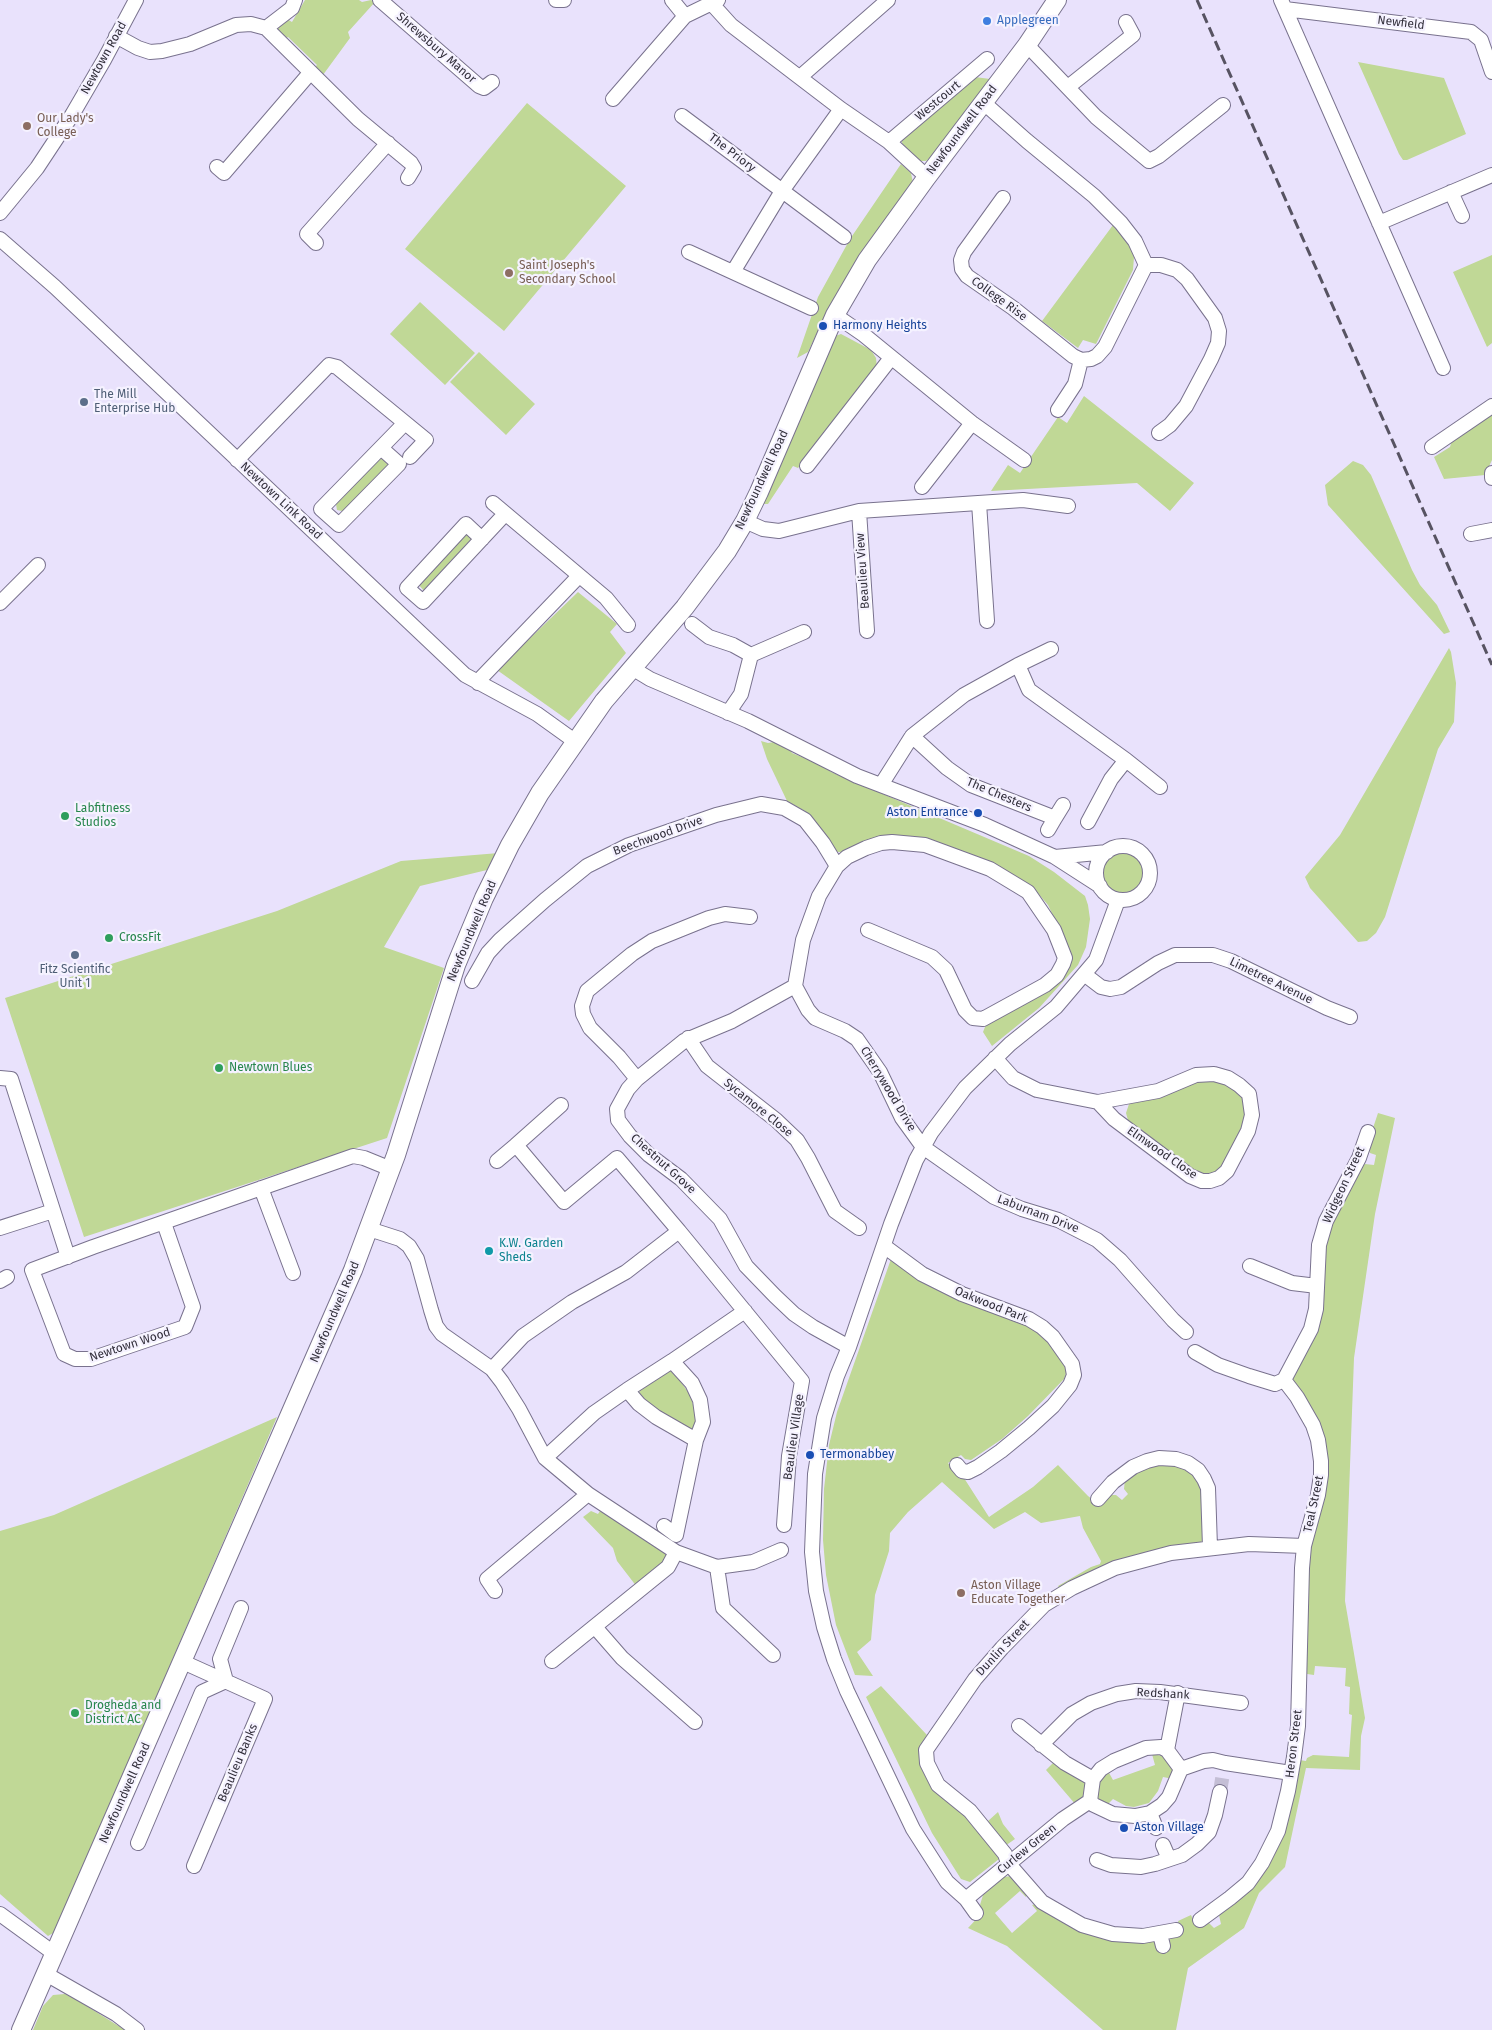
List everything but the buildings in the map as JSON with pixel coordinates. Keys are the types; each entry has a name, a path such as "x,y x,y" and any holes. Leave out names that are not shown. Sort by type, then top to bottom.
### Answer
{"main road":[{"name":"Newfoundwell Road","path":"21,2030 353,1270 391,1169 456,965 484,898 510,845 540,793 604,702 698,592 727,552 745,521 835,316 867,260 1027,45 1057,0"}],"street":[{"name":"Newtown Road","path":"0,213 37,168 72,115 136,0"},
{"path":"266,28 292,8 295,0"},
{"name":"Shrewsbury Manor","path":"380,0 479,86 484,88 492,82"},
{"path":"556,0 564,0"},
{"path":"672,0 685,16"},
{"path":"800,77 888,0"},
{"path":"613,99 685,16 715,2 731,25 841,109 889,142 927,177"},
{"name":"Newfield","path":"1283,4 1471,32 1481,40 1492,72"},
{"name":"Newfield","path":"1283,4 1442,368"},
{"path":"1068,87 1133,35 1126,22"},
{"path":"116,36 150,52 190,44 236,25 251,24 266,28 358,119 411,163 414,168 408,178"},
{"path":"1027,45 1096,117 1149,161 1154,160 1223,105"},
{"name":"Westcourt","path":"889,142 988,59"},
{"path":"217,168 224,173 310,73"},
{"path":"984,103 1101,203 1135,241 1146,265"},
{"path":"733,272 782,191 841,109"},
{"name":"The Priory","path":"682,116 844,238"},
{"path":"316,243 307,234 388,143"},
{"path":"1379,223 1492,175"},
{"path":"1451,192 1462,216"},
{"name":"College Rise","path":"1003,198 964,252 961,260 962,269 967,276 1013,308 1073,356 1081,360"},
{"name":"Newtown Link Road","path":"0,239 55,287 465,675 537,714 576,742"},
{"path":"689,252 811,308"},
{"path":"1058,410 1074,384 1081,360 1097,356 1105,347 1146,265"},
{"path":"1146,265 1161,265 1177,270 1187,279 1211,312 1219,331 1218,343 1211,359 1186,406 1170,425 1159,433"},
{"path":"835,316 864,335 972,423 1024,460"},
{"path":"806,466 891,358"},
{"path":"237,460 329,365 337,367 426,440 410,458"},
{"path":"1432,447 1492,406"},
{"path":"381,448 399,464 339,526 321,509 405,423"},
{"path":"922,488 972,423"},
{"path":"1492,473 1492,478"},
{"path":"745,521 763,529 779,531 860,511 1023,500 1068,506"},
{"path":"979,503 987,621"},
{"path":"493,504 606,598 628,625"},
{"name":"Beaulieu View","path":"860,511 867,631"},
{"path":"482,539 466,524 406,588 423,602 482,539 505,514"},
{"path":"1471,534 1492,530"},
{"path":"0,603 38,565"},
{"path":"478,683 580,576"},
{"path":"692,624 710,638 734,645 751,654"},
{"path":"751,654 804,632"},
{"path":"881,785 912,736 964,696 1018,665 1051,649"},
{"path":"728,713 741,694 751,654"},
{"path":"1018,665 1029,690 1160,787"},
{"path":"632,668 650,679 728,713 857,776 985,825 1055,857 1100,886 1110,897 1118,900 1128,900 1136,897 1144,891 1150,881 1147,859 1131,847 1118,847 1107,852 1055,857"},
{"name":"The Chesters","path":"912,736 947,768 971,785 1052,824 1063,805"},
{"path":"1088,822 1111,779 1126,760"},
{"name":"Beechwood Drive","path":"472,981 488,953 500,940 545,900 588,866 628,844 716,815 761,804 784,808 805,820 819,837 837,866"},
{"path":"795,986 809,919 819,896 837,866 847,857 882,843 925,845 965,858 990,869 1028,892 1054,930 1065,958 1057,974 1045,985 992,1015 977,1020 965,1010 946,970 932,957 868,930"},
{"path":"1100,886 1096,877 1098,865 1107,852"},
{"path":"976,1913 966,1899 947,1882 932,1862 913,1829 846,1692 834,1659 816,1591 812,1552 815,1474 824,1418 837,1376 849,1347 906,1183 931,1133 965,1088 995,1058 1056,1007 1096,960 1118,900"},
{"path":"637,1079 619,1057 590,1028 583,1014 582,1006 588,991 625,959 652,941 709,918 725,914 750,917"},
{"name":"Limetree Avenue","path":"1084,974 1101,987 1110,989 1121,987 1158,963 1176,955 1213,955 1231,961 1327,1008 1350,1017"},
{"name":"Chestnut Grove","path":"795,986 732,1021 688,1038 637,1079 624,1095 617,1109 618,1120 630,1136 649,1155 681,1180 720,1218 746,1266 775,1296 794,1314 849,1347"},
{"name":"Cherrywood Drive","path":"795,986 808,1010 815,1018 845,1031 857,1039 880,1072 902,1118 924,1147"},
{"name":"Sycamore Close","path":"688,1038 707,1066 776,1120 797,1140 835,1211 859,1228"},
{"name":"Elmwood Close","path":"995,1058 1013,1078 1037,1090 1098,1102 1158,1091 1196,1074 1214,1074 1240,1084 1249,1094 1252,1115 1248,1131 1227,1171 1219,1178 1202,1181 1190,1176 1114,1119 1098,1102"},
{"path":"0,1078 12,1079 68,1256"},
{"path":"497,1161 561,1105"},
{"name":"Widgeon Street","path":"1284,1380 1311,1329 1316,1309 1319,1246 1326,1222 1359,1158 1368,1132"},
{"name":"Beaulieu Village","path":"516,1145 564,1202 617,1158 802,1381 789,1456 784,1525"},
{"name":"Laburnam Drive","path":"924,1147 994,1197 1022,1209 1058,1220 1097,1240 1120,1260 1186,1332"},
{"name":"Newtown Wood","path":"164,1223 193,1307 185,1327 91,1360 75,1359 64,1354 32,1270 352,1156 364,1158 391,1169"},
{"path":"261,1188 293,1273"},
{"path":"0,1228 53,1211"},
{"path":"369,1229 400,1239 409,1246 417,1259 431,1310 439,1330 492,1369 519,1409 545,1458 588,1494 676,1552 716,1567 753,1562 781,1550"},
{"path":"492,1369 523,1336 572,1302 626,1272 679,1231"},
{"name":"Oakwood Park","path":"884,1246 922,1274 962,1294 1028,1319 1042,1327 1053,1337 1072,1364 1074,1374 1070,1385 1029,1428 978,1467 968,1472 962,1471 957,1466"},
{"path":"1250,1266 1292,1283 1317,1286"},
{"path":"545,1458 594,1413 745,1310"},
{"path":"1195,1352 1218,1365 1249,1376 1275,1384 1284,1380"},
{"path":"664,1526 676,1534 696,1440 703,1422 700,1400 692,1383 672,1361"},
{"name":"Teal Street","path":"1284,1380 1302,1405 1313,1425 1318,1440 1321,1461 1318,1495 1304,1546"},
{"path":"627,1390 639,1404 656,1417 696,1440"},
{"path":"1098,1499 1113,1482 1133,1467 1147,1461 1159,1458 1176,1459 1188,1463 1198,1470 1208,1488 1210,1547"},
{"path":"495,1591 487,1579 588,1494"},
{"name":"Dunlin Street","path":"1176,1930 1161,1940 1143,1936 1127,1936 1082,1925 1042,1902 1008,1863 1005,1854 970,1811 938,1785 927,1763 926,1750 975,1679 1026,1622 1044,1605 1072,1588 1116,1568 1171,1552 1249,1544 1304,1546"},
{"name":"Heron Street","path":"1208,1919 1248,1883 1262,1863 1278,1830 1291,1773 1298,1726 1304,1546"},
{"path":"552,1661 668,1567 676,1552"},
{"path":"716,1567 723,1608 773,1655"},
{"path":"138,1843 202,1692 226,1681 220,1659 241,1608"},
{"path":"595,1627 622,1658 695,1722"},
{"name":"Beaulieu Banks","path":"183,1662 265,1699 194,1866"},
{"name":"Redshank","path":"1041,1745 1072,1714 1091,1703 1117,1694 1136,1691 1178,1693 1241,1703"},
{"path":"1167,1750 1178,1693"},
{"path":"1019,1726 1065,1763 1093,1779"},
{"path":"1181,1769 1167,1750 1161,1747 1146,1748 1114,1761 1101,1769 1093,1779 1090,1802 1100,1809 1113,1814 1135,1816 1150,1813 1162,1805 1169,1797 1181,1769 1204,1761 1213,1760 1224,1768 1291,1773"},
{"path":"1097,1860 1111,1865 1126,1867 1155,1864 1182,1855 1197,1844 1208,1832 1215,1815 1220,1792"},
{"name":"Curlew Green","path":"966,1899 1063,1819 1090,1802"},
{"path":"1150,1813 1156,1828"},
{"path":"1163,1845 1168,1859"},
{"path":"0,1914 55,1954"},
{"path":"46,1974 116,2014 138,2030"}],"green space":[{"path":"305,0 359,0 362,2 371,0 375,2 348,32 350,38 320,79 312,70 317,65 288,37 283,41 277,31 284,17 292,22"},
{"path":"1358,62 1444,78 1466,134 1407,160 1403,160"},
{"path":"975,77 990,79 932,156 926,161 919,161 903,147 901,137"},
{"path":"527,103 626,186 504,331 405,249"},
{"path":"901,164 911,173 913,183 872,238 830,305 808,352 797,358 818,297 850,239"},
{"path":"1113,225 1130,242 1134,257 1133,270 1096,344 1083,340 1078,348 1042,321"},
{"path":"1492,255 1492,343 1487,347 1453,272"},
{"path":"420,302 475,353 445,385 390,334"},
{"path":"841,334 871,350 876,358 877,368 798,468 793,466 768,504 762,504 835,336"},
{"path":"479,352 535,404 506,435 450,382"},
{"path":"1084,396 1194,483 1170,511 1137,483 991,491 1008,465 1020,473 1058,417 1067,423"},
{"path":"1492,412 1492,460 1485,475 1444,479 1434,457 1450,447 1452,440"},
{"path":"383,458 389,462 389,468 348,510 337,510 336,504 340,499 379,459"},
{"path":"1353,461 1363,465 1371,475 1412,570 1420,585 1437,605 1450,632 1444,634 1328,505 1325,485"},
{"path":"469,532 474,542 425,592 418,584 463,533"},
{"path":"578,592 617,624 610,632 626,653 569,721 497,670"},
{"path":"1449,648 1456,683 1454,722 1438,749 1385,917 1376,933 1367,941 1358,942 1310,888 1305,877 1340,835"},
{"path":"761,741 774,742 789,748 792,753 824,766 831,772 1029,856 1054,872 1085,896 1088,905 1090,919 1086,947 1078,965 1039,1008 992,1046 983,1032 987,1022 1060,978 1066,942 1048,905 1036,891 1020,880 980,861 914,837 887,835 845,852 838,852 831,848 814,820 805,811 787,801 767,759"},
{"path":"1124,852 1136,856 1142,862 1146,874 1142,886 1136,892 1124,896 1112,892 1106,886 1102,874 1106,862 1112,856"},
{"name":"Newtown Blues","path":"499,853 487,870 420,886 384,947 444,968 387,1138 84,1237 5,998 277,911 401,861"},
{"path":"1194,1081 1224,1081 1246,1099 1248,1106 1242,1130 1228,1161 1217,1172 1210,1175 1193,1172 1129,1124 1126,1113 1129,1104 1135,1099"},
{"path":"1378,1113 1395,1118 1375,1214 1354,1358 1345,1601 1365,1718 1361,1736 1360,1770 1306,1768 1285,1867 1259,1893 1244,1928 1188,1968 1176,2030 1103,2030 1007,1946 968,1928 983,1912 980,1905 983,1895 1004,1877 1011,1876 1027,1894 1026,1897 1020,1891 995,1913 1012,1933 1037,1911 1032,1905 1036,1904 1058,1920 1090,1934 1168,1942 1172,1936 1181,1934 1178,1921 1191,1915 1196,1926 1203,1922 1209,1923 1214,1928 1221,1924 1219,1915 1223,1909 1252,1884 1299,1760 1306,1761 1307,1758 1313,1755 1349,1757 1352,1715 1349,1714 1350,1687 1345,1686 1346,1668 1315,1666 1314,1675 1307,1674 1305,1621 1309,1557 1325,1465 1292,1381 1328,1230 1360,1167 1365,1164 1374,1165 1376,1155 1370,1153 1367,1146"},
{"path":"891,1259 1034,1324 1060,1354 1067,1371 1064,1379 1028,1416 1002,1439 971,1460 965,1459 961,1455 948,1463 960,1479 964,1478 989,1517 1033,1487 1058,1465 1088,1496 1100,1505 1109,1495 1116,1495 1122,1500 1128,1494 1124,1489 1125,1479 1143,1467 1168,1464 1192,1471 1203,1488 1204,1539 1201,1542 1141,1556 1060,1589 1058,1586 1091,1567 1100,1564 1101,1561 1083,1528 1080,1516 1041,1523 1025,1512 994,1529 942,1482 908,1512 890,1533 889,1551 875,1595 871,1640 857,1652 873,1676 855,1675 836,1625 826,1575 823,1540 824,1489 829,1445 837,1412"},
{"path":"672,1369 690,1395 696,1414 695,1433 648,1405 639,1394 640,1388"},
{"name":"Drogheda and District AC","path":"277,1417 55,1932 48,1936 0,1894 0,1531 54,1515"},
{"path":"591,1511 598,1514 600,1511 670,1554 668,1563 637,1587 617,1561 613,1548 583,1517"},
{"path":"881,1686 927,1735 923,1741 920,1758 926,1776 939,1792 967,1818 994,1850 999,1859 970,1882 961,1879 932,1833 866,1697"},
{"path":"1152,1754 1163,1756 1175,1768 1173,1779 1163,1777 1158,1791 1149,1803 1134,1807 1126,1806 1113,1799 1106,1806 1097,1800 1097,1786 1108,1771 1113,1780 1155,1765"},
{"path":"1054,1762 1086,1783 1083,1800 1076,1805 1046,1770"},
{"path":"998,1812 1003,1824 1015,1839 1005,1846 988,1821"},
{"path":"65,1994 125,2030 33,2030 43,2006 53,1995"}],"tunnel":[{"path":"1220,1792 1223,1773"}],"railway":[{"path":"1197,0 1492,665"}],"place":[{"name":"Applegreen","path":"987,21"},
{"name":"Our Lady's College","path":"27,126"},
{"name":"Saint Joseph's Secondary School","path":"509,273"},
{"name":"Harmony Heights","path":"823,326"},
{"name":"The Mill Enterprise Hub","path":"84,402"},
{"name":"Aston Entrance","path":"978,813"},
{"name":"Labfitness Studios","path":"65,816"},
{"name":"CrossFit","path":"109,938"},
{"name":"Fitz Scientific Unit 1","path":"75,955"},
{"name":"Newtown Blues","path":"219,1068"},
{"name":"K.W. Garden Sheds","path":"489,1251"},
{"name":"Termonabbey","path":"810,1455"},
{"name":"Aston Village Educate Together","path":"961,1593"},
{"name":"Drogheda and District AC","path":"75,1713"},
{"name":"Aston Village","path":"1124,1828"}]}
